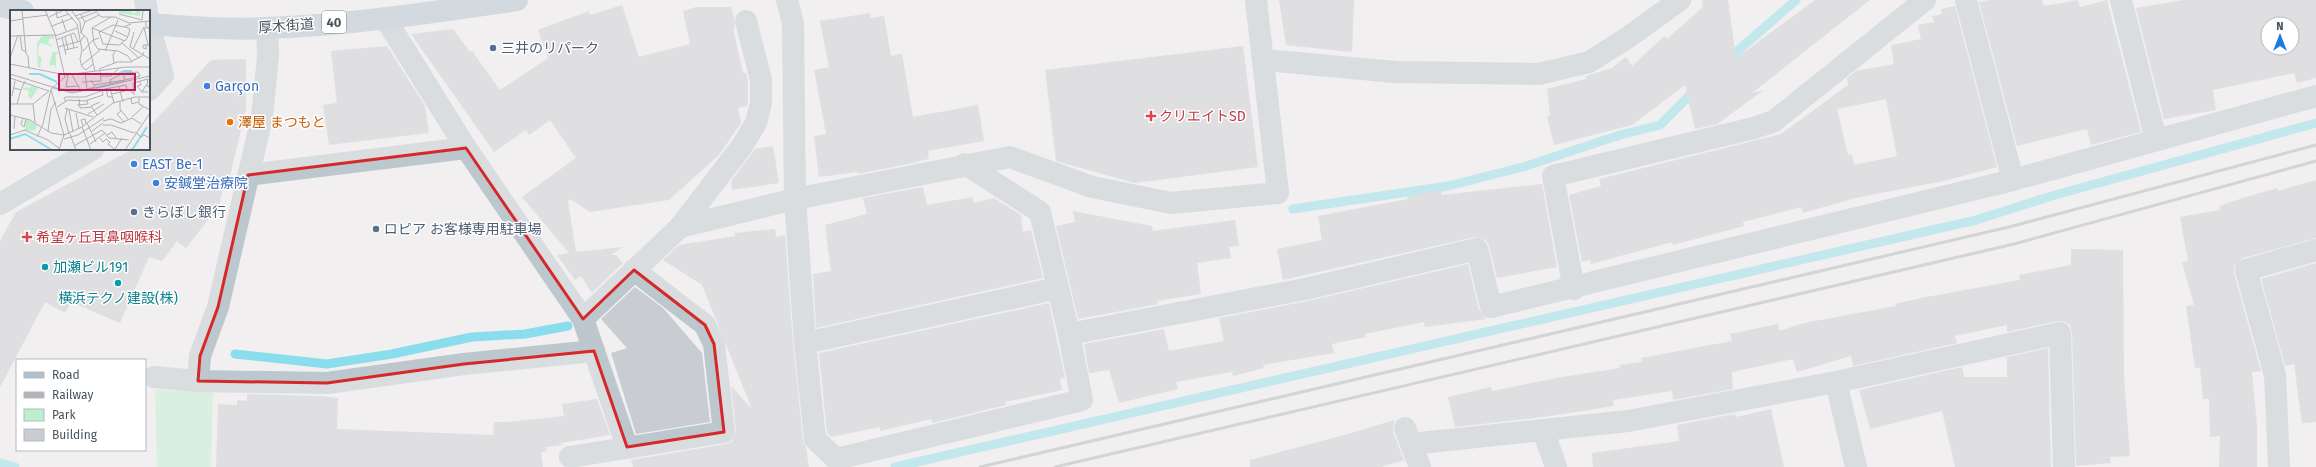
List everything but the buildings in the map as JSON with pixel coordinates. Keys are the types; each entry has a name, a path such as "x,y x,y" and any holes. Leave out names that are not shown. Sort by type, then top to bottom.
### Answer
{"main road":[{"name":"厚木街道","path":"150,25 197,28 267,28 385,18 517,0"},
{"path":"0,6 18,10"}],"street":[{"path":"145,0 147,10"},
{"path":"787,0 793,23 795,200 805,343 815,439 836,459 1082,400 1069,334 1040,212 965,164"},
{"path":"680,227 795,200 1010,156 1092,187 1171,203 1278,193 1256,0"},
{"path":"1264,60 1395,72 1539,74 1589,62 1627,38 1680,0"},
{"path":"1574,289 1553,176 1754,128 1774,121 1924,0"},
{"path":"1966,0 2013,180"},
{"path":"2121,0 2156,140"},
{"path":"385,18 466,148 583,319 627,447"},
{"path":"583,319 680,227 742,146 756,123 760,103 761,80 746,21"},
{"path":"198,381 200,356 218,307 262,117 268,56 267,28"},
{"path":"150,29 162,75 150,89"},
{"path":"1069,334 1305,289 1476,249 1491,307 1574,289 2013,180 2316,96"},
{"path":"248,175 466,148"},
{"path":"2,199 91,150"},
{"path":"2279,467 2275,375 2246,270 2316,250"},
{"path":"570,457 724,432 714,344 706,325 634,270"},
{"path":"805,343 1058,288"},
{"path":"1413,454 1543,430 1628,420 1836,382 2060,333 2064,467"},
{"path":"154,377 198,381 327,383 464,364 594,351"},
{"path":"1836,382 1856,467"},
{"path":"1543,430 1556,467"}],"highlighted area":[{"path":"466,148 583,319 634,270 705,325 714,344 724,432 627,447 594,351 464,364 327,383 198,381 200,356 218,307 248,175"}],"green space":[{"path":"155,390 213,391 211,467 157,467"}],"waterway":[{"path":"1727,60 1796,0"},
{"path":"1293,209 1448,186 1523,167 1620,135 1660,125 1696,89"},
{"path":"895,467 1976,220 2055,195 2316,123"},
{"path":"235,354 327,364 392,354 472,337 525,334 568,326"},
{"path":"0,463 15,467"}],"railway":[{"path":"980,467 2009,227 2316,145"},
{"path":"1055,467 2014,244 2316,161"}],"place":[{"name":"三井のリパーク","path":"493,48"},
{"name":"Garçon","path":"207,86"},
{"name":"クリエイトSD","path":"1151,116"},
{"name":"澤屋 まつもと","path":"230,122"},
{"name":"EAST Be-1","path":"134,164"},
{"name":"安鍼堂治療院","path":"156,183"},
{"name":"きらぼし銀行","path":"134,212"},
{"name":"ロピア お客様専用駐車場","path":"376,229"},
{"name":"希望ヶ丘耳鼻咽喉科","path":"27,237"},
{"name":"加瀬ビル191","path":"45,267"},
{"name":"横浜テクノ建設(株)","path":"118,283"}]}
